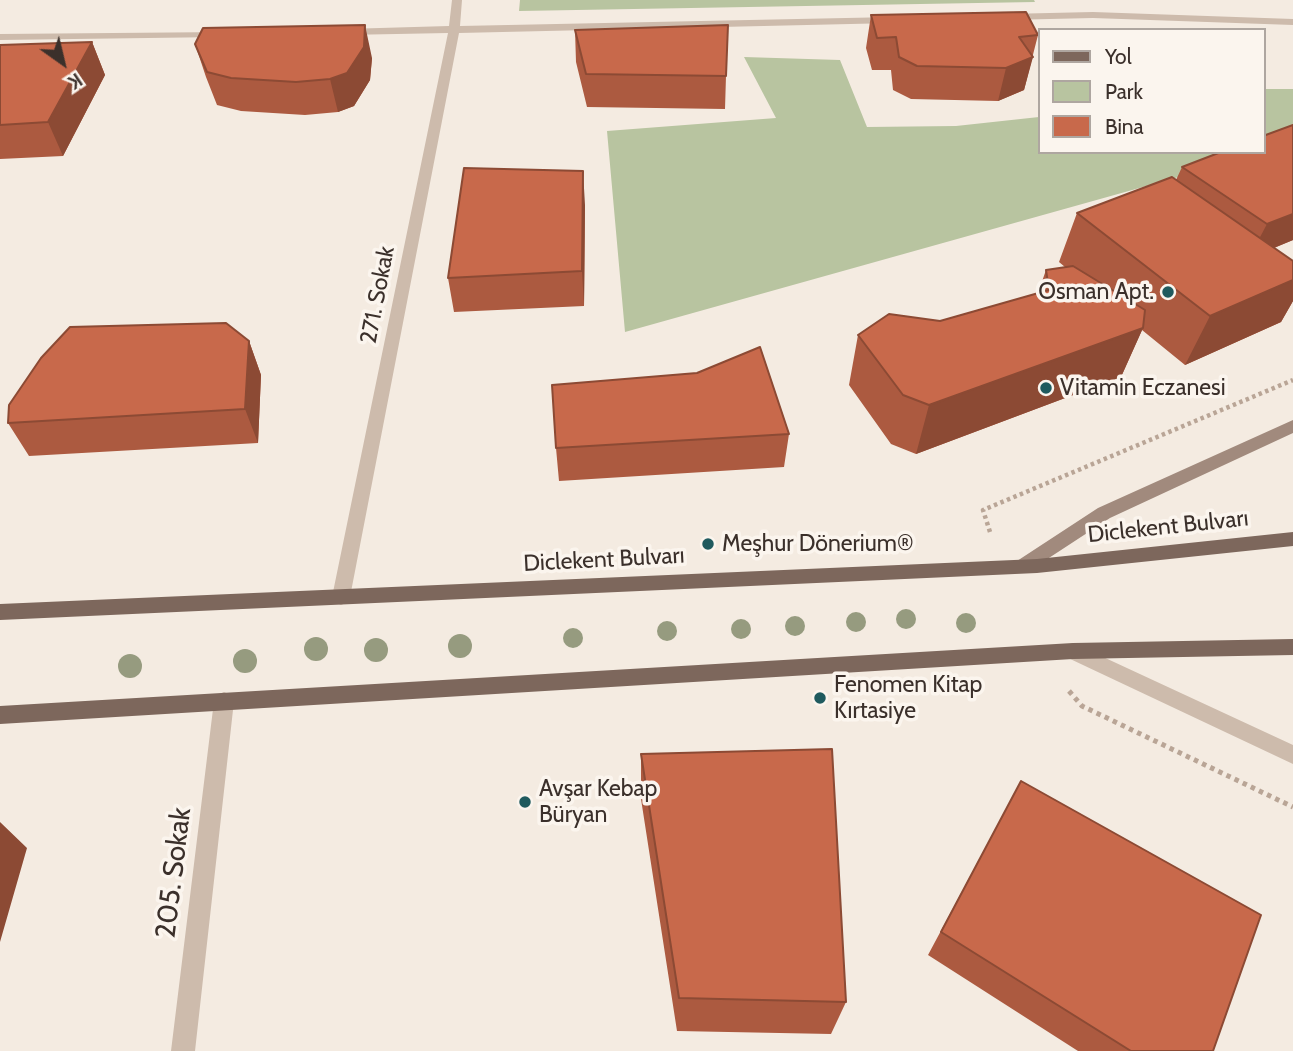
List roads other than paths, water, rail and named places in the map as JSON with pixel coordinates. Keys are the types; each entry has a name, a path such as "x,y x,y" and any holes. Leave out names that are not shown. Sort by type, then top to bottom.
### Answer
{"main road":[{"path":"1023,566 1104,513 1293,426"},
{"name":"Diclekent Bulvarı","path":"0,612 1023,566 1293,539"},
{"path":"0,715 1073,651 1293,647"}],"street":[{"name":"271. Sokak","path":"341,597 454,30 457,0"},
{"path":"1075,0 1093,15"},
{"path":"996,18 1093,15 1293,22"},
{"path":"328,33 913,19"},
{"path":"0,37 232,34"},
{"path":"1073,651 1293,755"},
{"name":"205. Sokak","path":"183,1051 224,701"}],"place":[{"name":"Osman Apt.","path":"1168,292"},
{"name":"Vitamin Eczanesi","path":"1046,388"},
{"name":"Meşhur Dönerium®","path":"708,544"},
{"name":"Fenomen Kitap Kırtasiye","path":"820,698"},
{"name":"Avşar Kebap Büryan","path":"525,802"}]}
